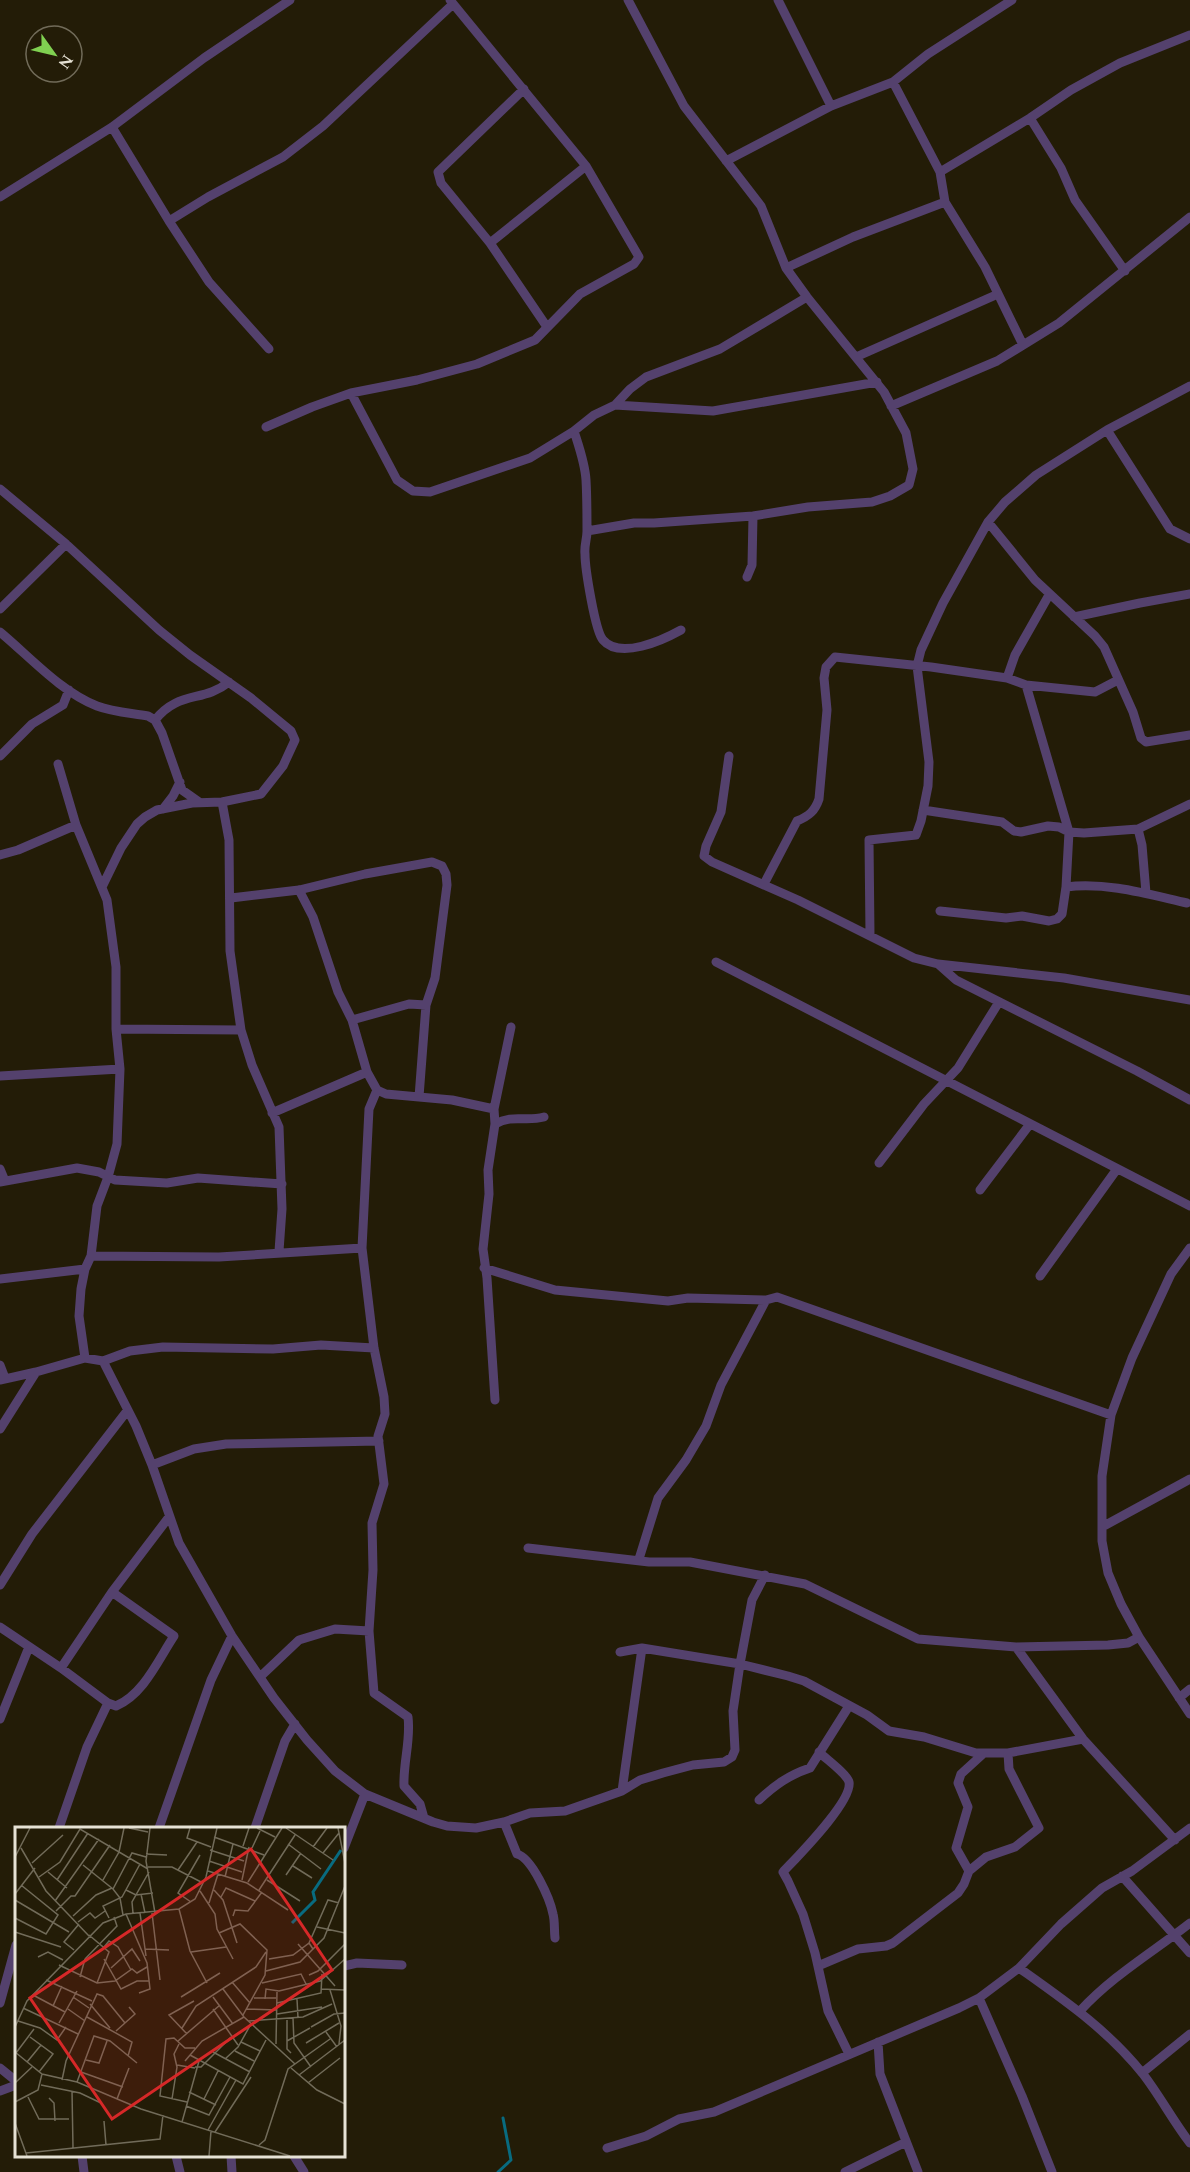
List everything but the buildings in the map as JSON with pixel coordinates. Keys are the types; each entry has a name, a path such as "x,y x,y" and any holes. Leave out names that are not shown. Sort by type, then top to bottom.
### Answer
{"street":[{"path":"0,197 112,127 204,58 290,0"},
{"path":"587,531 634,523 753,516 808,507 872,502 890,496 909,485 913,469 906,433 891,406 876,382 786,268 761,206 684,106 628,0"},
{"path":"778,0 831,106"},
{"path":"726,161 831,106 893,82 928,54 1012,0"},
{"path":"169,221 283,156 323,126 452,2 586,166 639,257 634,264 580,294 536,340 477,364 417,380 351,393 312,406 266,427"},
{"path":"940,172 1030,118 1071,90 1120,63 1190,35"},
{"path":"893,82 940,172 945,202 985,267 1023,345"},
{"path":"524,89 438,171 441,183 490,243 548,327"},
{"path":"1030,118 1061,168 1075,200 1125,271"},
{"path":"112,127 209,282 269,349"},
{"path":"490,243 586,166"},
{"path":"786,268 853,237 945,202"},
{"path":"891,406 997,361 1059,323 1190,217"},
{"path":"856,357 998,294"},
{"path":"351,393 397,480 413,490 430,492 530,458 594,415 615,405 630,389 646,377 720,349 807,297"},
{"path":"615,405 713,411 876,382"},
{"path":"870,935 869,840 916,835 923,810 929,762 917,666 921,650 943,603 988,522 1005,502 1036,475 1107,430 1190,386"},
{"path":"574,430 585,465 587,531 585,554 596,621 602,639 617,648 628,648 658,642 681,630"},
{"path":"1107,430 1170,529 1190,539"},
{"path":"0,489 66,544 159,630 291,731 295,740 283,766 261,794 222,802 199,802 163,809 137,824 121,848 102,887"},
{"path":"747,577 752,566 753,516"},
{"path":"988,522 1049,595 1095,636 1104,647 1144,741 1190,735"},
{"path":"0,609 66,544"},
{"path":"1074,617 1190,594"},
{"path":"1007,678 1015,655 1049,595"},
{"path":"0,632 54,680 69,690 97,705 148,716 155,720 172,755 182,790 199,802"},
{"path":"764,884 797,821 815,810 819,800 827,710 824,678 826,667 835,657 1007,678 1026,685 1095,692 1118,681"},
{"path":"155,720 164,708 176,702 213,692 229,682"},
{"path":"940,911 1006,918 1022,916 1049,921 1057,919 1062,914 1070,832 1026,685"},
{"path":"0,756 32,724 63,705 69,690"},
{"path":"729,756 721,812 704,856 712,862 764,884 904,954 938,964 1064,978 1190,1000"},
{"path":"58,764 76,825 107,900 115,949 116,1029 120,1069 117,1144 97,1206 91,1256 85,1269 79,1316 85,1358"},
{"path":"163,809 180,782"},
{"path":"222,802 229,840 230,951 241,1030 252,1065 279,1127 282,1184 279,1251"},
{"path":"923,810 1002,822 1014,831 1021,832 1048,826 1059,827 1070,832 1115,832 1138,829 1190,804"},
{"path":"0,855 18,850 76,825"},
{"path":"1138,829 1142,845 1146,893"},
{"path":"231,898 299,890 365,874 432,862 442,866 446,874 447,885 435,978 426,1005 419,1097"},
{"path":"1066,888 1094,886 1146,893 1187,903"},
{"path":"299,890 313,916 338,992 352,1020 367,1072 377,1090 386,1094 452,1100 494,1109"},
{"path":"716,963 1190,1206"},
{"path":"938,964 956,980 1190,1100"},
{"path":"879,1162 924,1104 958,1068 999,1002"},
{"path":"352,1020 409,1004 426,1005"},
{"path":"495,1400 483,1249 489,1194 488,1170 495,1124 494,1109 511,1027"},
{"path":"116,1029 241,1030"},
{"path":"0,1076 120,1069"},
{"path":"272,1113 367,1072"},
{"path":"377,1090 369,1109 362,1248 374,1348 384,1397 385,1414 378,1436 384,1484 372,1523 373,1570 369,1631 374,1693 408,1717 410,1726 404,1786 420,1804 424,1818"},
{"path":"495,1124 510,1117 528,1119 544,1117"},
{"path":"980,1190 1030,1124"},
{"path":"0,1169 2,1182 78,1168 99,1172 115,1180 167,1183 198,1178 282,1184"},
{"path":"1040,1276 1117,1169"},
{"path":"91,1256 219,1257 279,1251 362,1248"},
{"path":"1190,1248 1171,1274 1132,1358 1111,1415 1102,1476 1102,1541 1108,1573 1121,1605 1139,1637 1190,1714"},
{"path":"484,1268 555,1290 668,1300 688,1298 766,1300 777,1297 1111,1415"},
{"path":"0,1279 85,1269"},
{"path":"639,1559 658,1498 686,1460 706,1426 721,1385 766,1300"},
{"path":"0,1365 2,1379 85,1358 103,1360 130,1351 163,1347 273,1349 321,1345 374,1348"},
{"path":"103,1360 136,1426 179,1543 232,1636 295,1724 335,1771 365,1794 447,1826 476,1828 530,1813 565,1811 622,1791 640,1780 693,1765 724,1762 732,1757 735,1750 733,1711 740,1664 752,1600 765,1575"},
{"path":"0,1428 36,1372"},
{"path":"0,1585 32,1534 127,1411"},
{"path":"152,1465 194,1449 226,1444 379,1441"},
{"path":"1102,1527 1190,1479"},
{"path":"61,1668 112,1592 169,1517"},
{"path":"528,1548 639,1559 649,1562 690,1562 805,1584 918,1639 1016,1647 1108,1645 1128,1643 1139,1637"},
{"path":"0,1628 61,1668 108,1703 116,1706 127,1702 136,1693 174,1636 112,1592"},
{"path":"261,1676 299,1640 335,1629 369,1631"},
{"path":"159,1827 211,1680 232,1636"},
{"path":"0,1719 29,1647"},
{"path":"1016,1647 1083,1739 1175,1840"},
{"path":"620,1652 642,1648 740,1664 804,1681 867,1715 889,1731 924,1737 976,1753 1008,1753 1083,1739"},
{"path":"622,1791 642,1648"},
{"path":"1179,1698 1190,1689"},
{"path":"59,1827 87,1748 108,1703"},
{"path":"759,1800 793,1773 810,1768 849,1706"},
{"path":"255,1827 285,1741 295,1724"},
{"path":"819,1752 846,1776 849,1789 843,1801 805,1851 783,1872 803,1914 828,2011 849,2054"},
{"path":"969,1871 956,1848 968,1807 958,1783 961,1774 984,1753"},
{"path":"818,1966 858,1949 893,1943 958,1893 969,1871 986,1857 1015,1847 1039,1828 1009,1769 1008,1753"},
{"path":"345,1845 365,1794"},
{"path":"504,1822 517,1854 533,1868 541,1886 553,1914 555,1938"},
{"path":"607,2148 646,2136 679,2119 714,2112 979,1998 1019,1968 1061,1924 1102,1888 1190,1828"},
{"path":"1122,1876 1190,1953"},
{"path":"1080,2011 1102,1990 1152,1950 1190,1923"},
{"path":"0,2003 15,1949"},
{"path":"345,1966 357,1963 402,1965"},
{"path":"1019,1968 1080,2011 1104,2032 1142,2073 1190,2143"},
{"path":"979,1998 1052,2172"},
{"path":"1142,2073 1190,2034"},
{"path":"878,2042 880,2074 918,2172"},
{"path":"0,2068 15,2082"},
{"path":"0,2091 15,2084"},
{"path":"845,2172 906,2142"},
{"path":"82,2157 84,2172"},
{"path":"177,2157 180,2172"},
{"path":"231,2157 232,2172"},
{"path":"295,2157 304,2172"}],"waterway":[{"path":"498,2172 511,2160 503,2118"}]}
